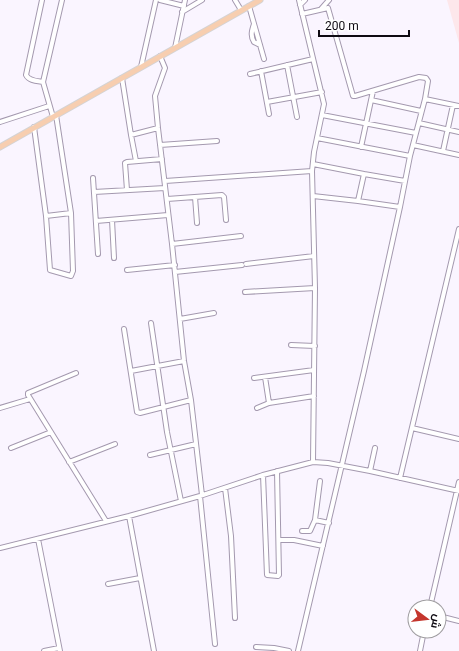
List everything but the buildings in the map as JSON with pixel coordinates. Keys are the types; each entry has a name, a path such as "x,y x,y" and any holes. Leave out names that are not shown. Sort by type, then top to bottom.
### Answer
{"main road":[{"path":"0,147 260,0"}],"street":[{"path":"42,0 26,75 27,78 43,82"},
{"path":"34,127 46,216 50,270 71,276 73,270 71,213 54,116 49,106 43,82 62,0"},
{"path":"141,67 156,0"},
{"path":"160,0 184,6"},
{"path":"175,48 185,0"},
{"path":"182,12 202,0"},
{"path":"234,0 241,10"},
{"path":"305,0 299,2 324,104 314,152 312,171 314,196 315,288 314,462"},
{"path":"320,9 329,0"},
{"path":"249,6 254,24 252,30 252,40 260,45 264,59"},
{"path":"298,651 342,466 410,156 414,145 428,81 426,78 413,78 355,96 352,94 328,8 302,14"},
{"path":"160,56 165,68 155,96 184,361 191,400 196,444 215,644"},
{"path":"250,74 313,58"},
{"path":"287,65 294,97 296,117"},
{"path":"261,71 269,114"},
{"path":"122,78 136,161"},
{"path":"361,147 373,91"},
{"path":"267,102 322,92"},
{"path":"425,99 459,106"},
{"path":"371,100 422,111"},
{"path":"443,151 453,105"},
{"path":"0,122 49,106"},
{"path":"322,115 416,133"},
{"path":"419,123 459,132"},
{"path":"132,135 158,128"},
{"path":"317,138 410,156"},
{"path":"160,145 217,141"},
{"path":"414,145 459,155"},
{"path":"127,190 125,163 162,159"},
{"path":"313,164 405,180"},
{"path":"165,181 312,171"},
{"path":"358,201 364,174"},
{"path":"93,178 98,254"},
{"path":"94,192 165,188"},
{"path":"167,199 224,196 226,220"},
{"path":"314,196 400,207"},
{"path":"195,198 197,223"},
{"path":"46,216 71,213"},
{"path":"96,220 168,215"},
{"path":"112,220 114,258"},
{"path":"400,478 459,229"},
{"path":"172,244 241,236"},
{"path":"175,272 314,256"},
{"path":"127,270 174,265"},
{"path":"245,292 315,288"},
{"path":"180,319 214,313"},
{"path":"151,324 171,450 181,501"},
{"path":"124,329 137,412 140,413 191,400"},
{"path":"291,345 314,346"},
{"path":"131,370 184,361"},
{"path":"254,378 314,370"},
{"path":"76,373 28,393 30,399 50,432 106,521"},
{"path":"265,377 269,403"},
{"path":"257,408 269,403 314,396"},
{"path":"0,408 30,399"},
{"path":"412,428 459,439"},
{"path":"11,448 50,432"},
{"path":"69,462 115,444"},
{"path":"150,455 196,444"},
{"path":"370,471 374,448"},
{"path":"0,548 129,516 263,475 314,462 328,463 370,471 458,491"},
{"path":"263,475 267,575 278,576 278,471"},
{"path":"302,531 310,531 315,520 320,480"},
{"path":"432,599 459,482"},
{"path":"224,488 231,536 235,618"},
{"path":"129,516 154,651"},
{"path":"315,520 329,523"},
{"path":"38,539 59,649 44,651"},
{"path":"279,540 294,540 323,546"},
{"path":"108,584 140,578"},
{"path":"447,618 459,621"},
{"path":"420,651 422,639"},
{"path":"256,648 274,648 289,651"}],"shaded area":[{"path":"447,0 459,0 459,43"}]}
